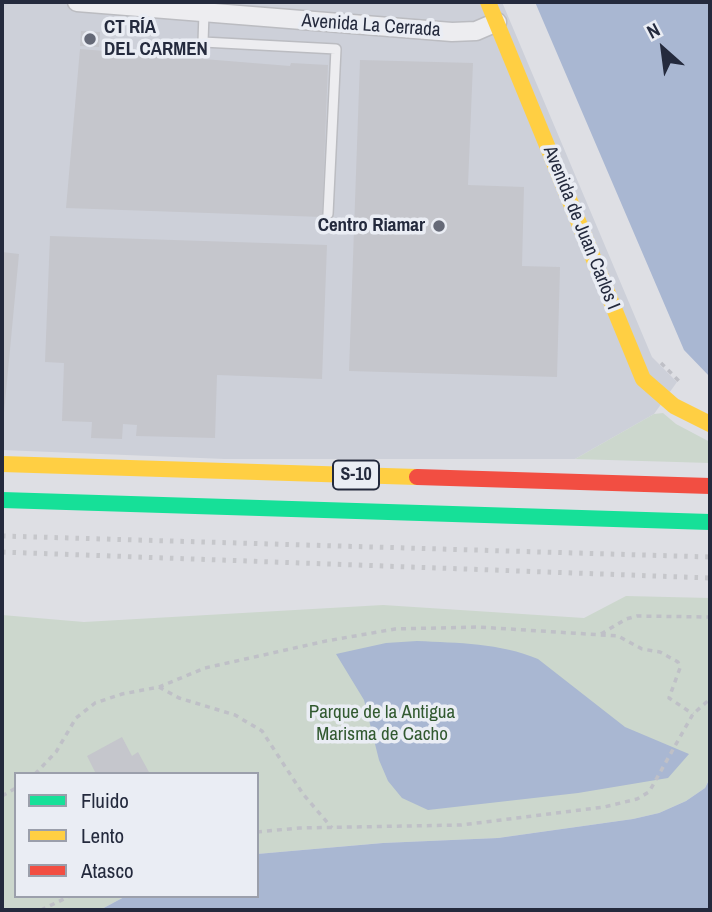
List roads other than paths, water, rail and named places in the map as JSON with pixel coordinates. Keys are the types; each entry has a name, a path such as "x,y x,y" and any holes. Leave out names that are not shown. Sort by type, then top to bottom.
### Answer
{"main road":[{"name":"Avenida de Juan Carlos I","path":"488,2 643,379 654,393 710,424"},
{"name":"S-10","path":"2,464 710,486"},
{"name":"S-10","path":"2,500 710,522"}],"street":[{"name":"Avenida La Cerrada","path":"77,2 452,32 476,31 497,22"}],"lane":[{"path":"205,13 203,42 337,48 328,214"}],"water":[{"path":"535,2 710,2 710,377 684,350"},
{"path":"417,641 494,647 538,659 625,727 689,754 668,778 578,793 428,810 402,798 388,781 379,760 364,700 336,654 386,643"},
{"path":"710,778 710,910 100,910 122,898 259,898 259,854 383,843 498,838 633,819 659,813 686,801 705,788"}],"railway":[{"path":"2,536 710,557"},
{"path":"2,552 710,578"}],"place":[{"name":"CT RÍA DEL CARMEN","path":"90,39"},
{"name":"Centro Riamar","path":"439,226"}],"park label":[{"name":"Parque de la Antigua Marisma de Cacho","path":"382,724"}]}
